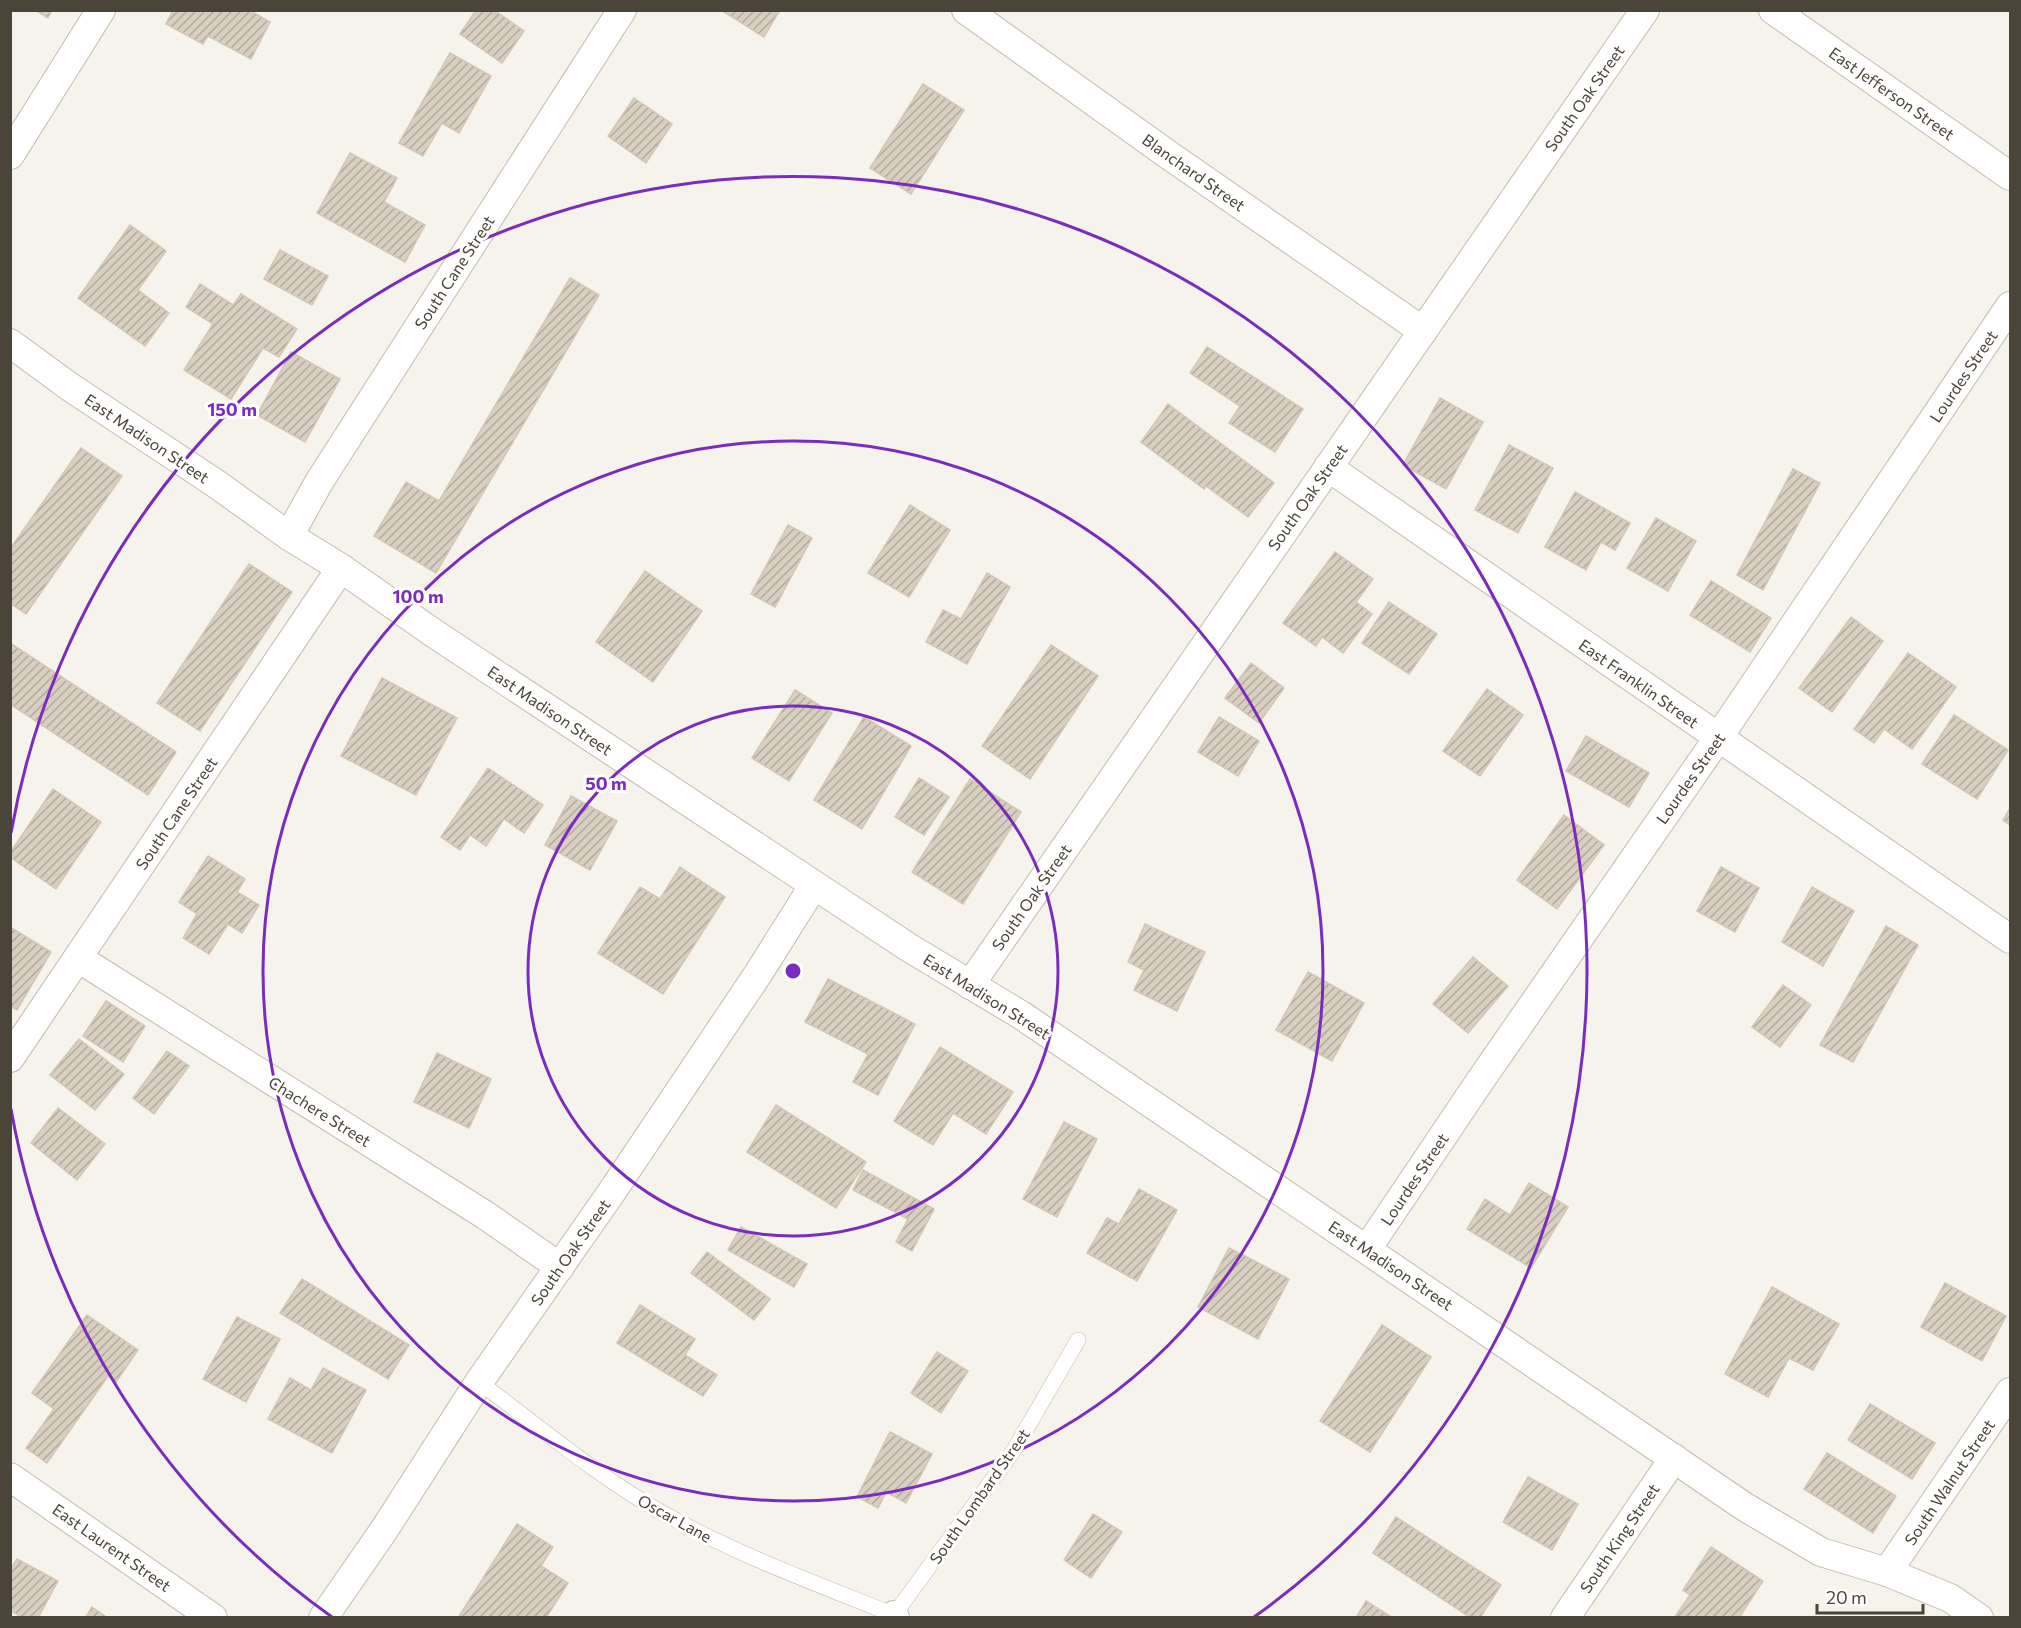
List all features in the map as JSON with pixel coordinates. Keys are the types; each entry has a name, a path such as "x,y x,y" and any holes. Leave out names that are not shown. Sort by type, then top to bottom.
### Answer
{"street":[{"path":"10,154 101,10"},
{"name":"South Cane Street","path":"289,536 319,482 622,10"},
{"name":"Blanchard Street","path":"966,10 1170,156 1423,331"},
{"name":"South Oak Street","path":"970,985 1645,10"},
{"name":"East Jefferson Street","path":"1773,10 2010,176"},
{"name":"Lourdes Street","path":"1367,1249 1480,1081 1718,738 2010,306"},
{"name":"East Madison Street","path":"10,343 70,387 215,483 289,536 341,568 432,632 814,885 1021,1015 1745,1507 1821,1552 1887,1572 1950,1598 1979,1617"},
{"name":"East Franklin Street","path":"1328,467 2010,939"},
{"name":"South Cane Street","path":"10,1058 341,568"},
{"name":"South Oak Street","path":"323,1617 384,1530 479,1382 611,1193 758,975 814,885"},
{"name":"Chachere Street","path":"78,958 485,1215 560,1267"},
{"name":"South Walnut Street","path":"1887,1572 2010,1392"},
{"name":"South King Street","path":"1565,1617 1674,1458"},
{"name":"East Laurent Street","path":"10,1477 213,1617"}],"lane":[{"name":"South Lombard Street","path":"895,1616 1014,1450 1078,1340"},
{"name":"Oscar Lane","path":"479,1382 624,1489 661,1512 738,1552 895,1616"}],"building":[{"path":"35,10 52,10 48,18"},
{"path":"173,10 249,10 270,22 251,59 208,36 203,44 166,24"},
{"path":"476,10 494,10 524,31 502,63 460,34"},
{"path":"721,10 780,10 764,37"},
{"path":"450,53 491,76 459,133 442,123 423,156 399,143"},
{"path":"923,84 964,110 911,194 870,168"},
{"path":"634,98 672,124 646,163 608,136"},
{"path":"350,153 397,178 384,202 425,225 405,262 317,213"},
{"path":"130,225 166,251 138,290 169,313 145,346 78,298"},
{"path":"280,250 328,276 312,305 264,279"},
{"path":"570,278 599,295 436,573 374,536 406,482 439,501"},
{"path":"200,284 233,305 241,294 297,329 279,357 263,348 231,399 184,370 213,324 186,307"},
{"path":"1207,347 1303,409 1275,452 1229,423 1240,406 1190,373"},
{"path":"291,352 340,379 305,442 257,415"},
{"path":"1440,398 1483,422 1446,489 1403,465"},
{"path":"1168,404 1274,483 1248,517 1206,486 1204,489 1141,442"},
{"path":"1509,445 1553,468 1518,533 1475,510"},
{"path":"81,448 122,476 26,614 10,603 10,549"},
{"path":"1793,469 1820,483 1763,590 1737,575"},
{"path":"1575,492 1630,523 1615,550 1601,542 1586,570 1545,547"},
{"path":"910,505 950,530 909,597 868,573"},
{"path":"1656,518 1696,541 1668,591 1627,568"},
{"path":"788,525 812,538 775,607 751,594"},
{"path":"1335,552 1373,579 1356,602 1372,614 1343,653 1322,637 1316,646 1283,623"},
{"path":"249,564 292,592 200,731 157,703"},
{"path":"645,571 702,611 653,682 596,642"},
{"path":"987,573 1010,587 967,664 926,642 943,610 961,619"},
{"path":"1711,581 1771,618 1750,652 1690,615"},
{"path":"1389,602 1437,634 1409,674 1362,643"},
{"path":"1851,617 1883,641 1832,712 1799,688"},
{"path":"10,643 176,752 148,795 10,704"},
{"path":"1051,645 1098,676 1030,779 982,746"},
{"path":"1908,653 1956,687 1912,749 1884,729 1874,743 1854,729"},
{"path":"1251,663 1284,688 1259,723 1225,698"},
{"path":"382,678 457,718 416,795 341,756"},
{"path":"1487,689 1523,715 1480,776 1443,751"},
{"path":"795,690 832,713 789,781 752,758"},
{"path":"1954,715 2008,750 1977,799 1922,764"},
{"path":"864,717 911,746 862,829 814,800"},
{"path":"1219,717 1259,741 1238,776 1198,752"},
{"path":"1586,736 1649,773 1629,807 1566,771"},
{"path":"488,768 543,805 524,833 504,819 486,846 470,835 460,850 441,837"},
{"path":"919,778 949,797 924,835 895,817"},
{"path":"970,779 1021,812 963,904 912,872"},
{"path":"53,789 101,822 56,889 10,857 10,853"},
{"path":"571,796 617,821 590,870 545,845"},
{"path":"2010,808 2010,825 2003,820"},
{"path":"1564,815 1604,845 1557,909 1517,880"},
{"path":"208,856 245,879 237,892 259,905 242,933 228,924 209,954 183,938 197,914 179,902"},
{"path":"680,867 725,897 663,994 598,953 640,887 660,899"},
{"path":"1721,867 1759,888 1735,932 1697,911"},
{"path":"1812,887 1854,911 1823,966 1782,942"},
{"path":"1145,924 1205,952 1177,1011 1134,990 1144,970 1128,962"},
{"path":"1886,926 1918,945 1853,1062 1820,1045"},
{"path":"10,927 51,952 17,1010 10,1006"},
{"path":"1473,957 1508,986 1468,1033 1433,1004"},
{"path":"1308,972 1364,1003 1332,1061 1276,1030"},
{"path":"828,979 915,1024 878,1095 853,1082 868,1054 805,1022"},
{"path":"1783,985 1811,1005 1780,1047 1752,1027"},
{"path":"106,1001 145,1026 123,1062 83,1036"},
{"path":"79,1039 124,1074 95,1110 50,1075"},
{"path":"940,1047 1013,1092 986,1134 953,1113 933,1145 894,1121"},
{"path":"167,1051 189,1066 154,1114 133,1098"},
{"path":"437,1053 491,1079 469,1128 414,1102"},
{"path":"776,1105 866,1162 836,1208 747,1152"},
{"path":"58,1108 105,1144 77,1180 31,1143"},
{"path":"1064,1122 1097,1139 1057,1217 1023,1199"},
{"path":"863,1170 934,1209 912,1251 896,1242 908,1219 853,1190"},
{"path":"1529,1183 1568,1207 1531,1268 1467,1229 1485,1199 1510,1215"},
{"path":"1139,1189 1177,1210 1137,1281 1087,1253 1107,1218 1119,1224"},
{"path":"741,1227 807,1264 794,1287 728,1250"},
{"path":"1229,1248 1289,1279 1258,1339 1198,1307"},
{"path":"707,1252 770,1299 754,1320 691,1273"},
{"path":"302,1279 409,1345 388,1379 280,1313"},
{"path":"1945,1283 2006,1316 1982,1361 1921,1327"},
{"path":"1772,1287 1839,1324 1813,1370 1789,1358 1768,1397 1725,1374"},
{"path":"640,1305 695,1339 685,1355 717,1375 703,1396 617,1343"},
{"path":"87,1315 138,1350 116,1382 108,1376 47,1463 26,1448 54,1409 32,1393"},
{"path":"237,1317 280,1339 246,1402 203,1379"},
{"path":"1382,1325 1431,1357 1370,1452 1320,1421"},
{"path":"937,1352 968,1371 941,1413 911,1393"},
{"path":"323,1368 366,1390 332,1453 268,1419 290,1378 311,1390"},
{"path":"1870,1404 1935,1443 1912,1479 1848,1440"},
{"path":"890,1432 932,1454 906,1503 886,1492 878,1508 857,1497"},
{"path":"1827,1453 1896,1496 1873,1533 1804,1489"},
{"path":"1528,1477 1578,1504 1552,1550 1503,1522"},
{"path":"1093,1514 1122,1532 1091,1578 1064,1560"},
{"path":"1396,1517 1501,1585 1480,1618 1471,1618 1373,1553"},
{"path":"517,1524 553,1547 541,1566 568,1583 546,1618 458,1618"},
{"path":"1711,1547 1763,1581 1739,1618 1674,1618 1690,1595 1683,1590"},
{"path":"17,1559 58,1581 38,1618 23,1618 10,1610 10,1570"},
{"path":"1366,1601 1393,1618 1356,1618"},
{"path":"92,1607 108,1618 85,1618"}]}
